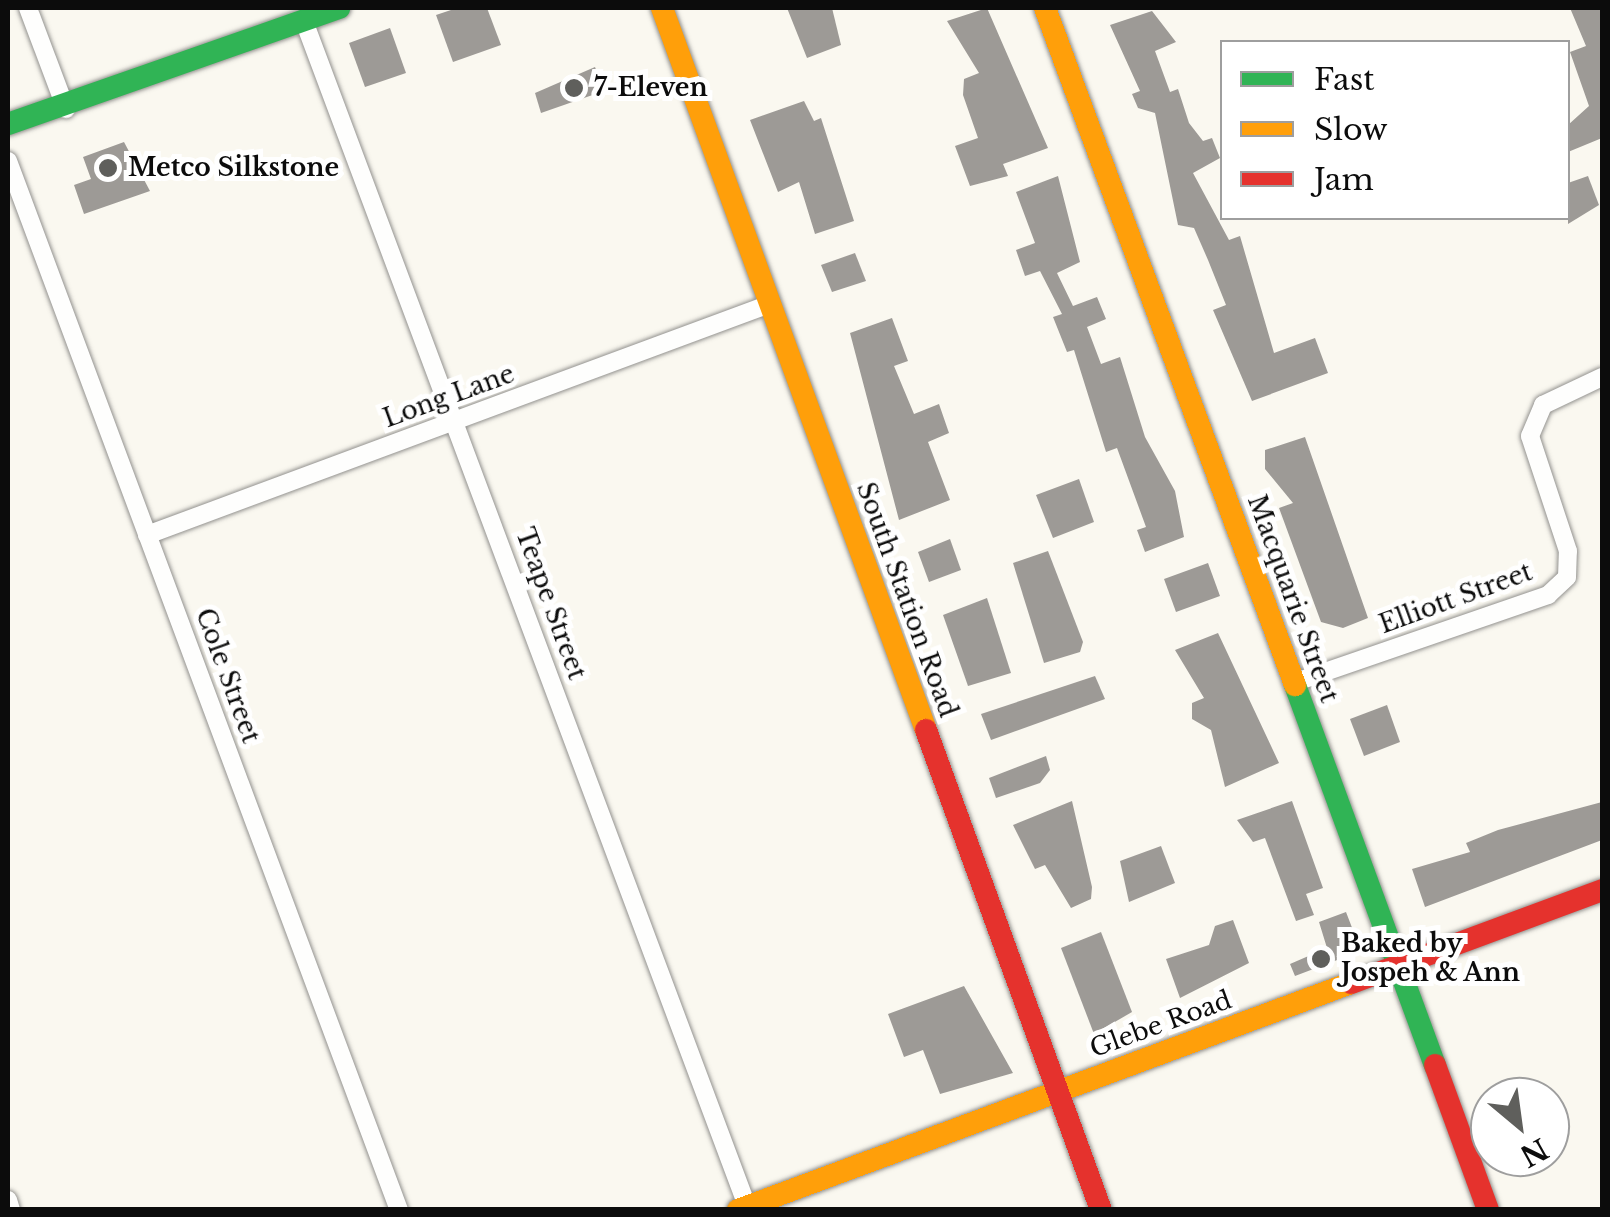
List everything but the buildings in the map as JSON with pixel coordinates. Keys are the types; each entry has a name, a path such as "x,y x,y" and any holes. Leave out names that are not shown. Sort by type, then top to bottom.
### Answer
{"street":[{"path":"28,8 64,110"},
{"path":"8,136 295,18 339,8"},
{"name":"South Station Road","path":"662,8 1101,1210"},
{"name":"Macquarie Street","path":"1045,8 1488,1210"},
{"name":"Teape Street","path":"295,18 455,422 743,1208"},
{"path":"8,124 64,110"},
{"name":"Cole Street","path":"8,161 399,1210"},
{"name":"Long Lane","path":"147,534 767,304"},
{"name":"Elliott Street","path":"1293,683 1548,594 1567,577 1568,552 1530,436 1543,405 1602,377"},
{"name":"Glebe Road","path":"743,1208 1602,890"},
{"path":"8,1200 11,1210"}],"traffic: fast":[{"path":"8,124 339,8"},
{"path":"1295,685 1435,1065"}],"traffic: slow":[{"path":"662,8 926,730"},
{"path":"1045,8 1295,685"},
{"path":"738,1210 1351,983"}],"traffic: jam":[{"path":"926,730 1101,1210"},
{"path":"1351,983 1602,890"},
{"path":"1435,1065 1488,1210"}],"place":[{"name":"7-Eleven","path":"574,88"},
{"name":"Metco Silkstone","path":"108,168"},
{"name":"Baked by Jospeh & Ann","path":"1321,959"}]}
